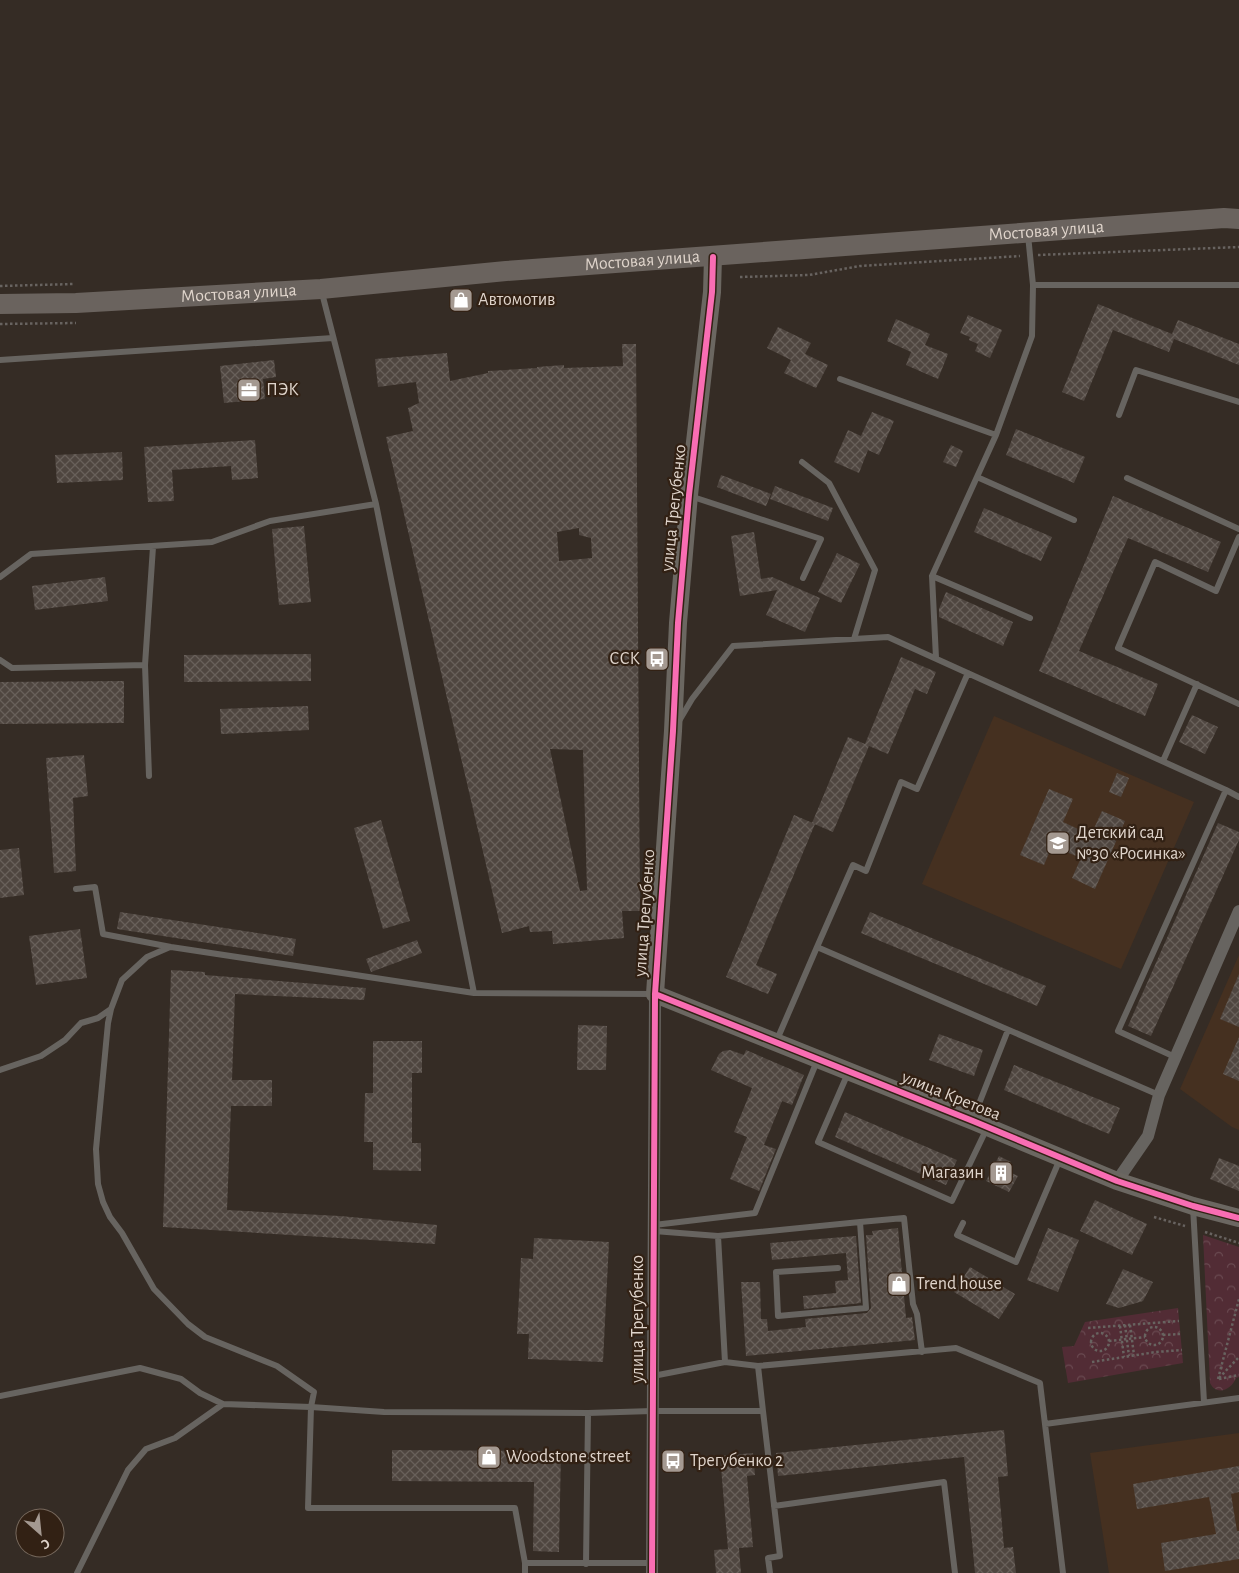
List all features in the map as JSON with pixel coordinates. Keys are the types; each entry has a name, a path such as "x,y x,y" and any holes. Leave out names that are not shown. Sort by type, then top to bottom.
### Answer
{"main road":[{"name":"Мостовая улица","path":"0,304 75,294 321,289 506,271 1239,218"}],"street":[{"name":"улица Трегубенко","path":"652,1568 655,994 673,730 678,623 689,495 712,292 713,257"},
{"path":"1117,1181 1148,1136 1159,1095 1239,911"},
{"name":"улица Кретова","path":"655,994 1117,1181 1192,1206 1239,1218"}],"lane":[{"path":"936,658 932,576 996,435 1032,336 1033,285 1028,233"},
{"path":"1033,285 1239,285"},
{"path":"321,289 376,504 474,993"},
{"path":"0,360 333,338"},
{"path":"1119,415 1136,370 1239,402"},
{"path":"840,379 996,435"},
{"path":"802,462 829,484 875,570 854,639"},
{"path":"977,477 1074,520"},
{"path":"1127,478 1239,529"},
{"path":"689,495 821,540 803,578"},
{"path":"0,577 31,554 212,542 270,521 376,504"},
{"path":"1239,537 1216,591 1154,562 1118,648 1239,704"},
{"path":"150,776 144,665 153,547"},
{"path":"932,576 1030,618"},
{"path":"673,730 692,699 733,646 888,637 1239,797"},
{"path":"0,660 12,668 144,665"},
{"path":"776,1042 853,865 866,871 901,782 917,789 968,673"},
{"path":"1163,761 1197,684"},
{"path":"1175,1057 1118,1031 1226,790"},
{"path":"76,889 95,887 103,934 474,993 655,994"},
{"path":"171,946 147,957 122,980 108,1023 96,1149 98,1184 110,1218 122,1233 154,1288 188,1324 205,1337 277,1366 314,1392 311,1407 308,1508 515,1508 525,1562 525,1573"},
{"path":"817,947 1159,1095"},
{"path":"0,1070 41,1056 65,1040 81,1023 98,1018 111,1010"},
{"path":"849,1071 818,1142 952,1201 980,1124 1008,1030"},
{"path":"654,1228 755,1213 818,1059"},
{"path":"962,1223 958,1235 1016,1262 1061,1158"},
{"path":"1192,1206 1204,1402"},
{"path":"654,1228 718,1236 904,1218 913,1304 917,1314 922,1352"},
{"path":"838,1268 776,1272 778,1316 866,1308 860,1222"},
{"path":"718,1236 725,1362"},
{"path":"653,1376 725,1362 758,1366 956,1348 1040,1383 1063,1573"},
{"path":"758,1366 780,1556 768,1558 770,1573"},
{"path":"0,1396 140,1368 181,1379 200,1393 223,1404 384,1412 588,1414 652,1411 763,1411"},
{"path":"1045,1424 1239,1398"},
{"path":"77,1573 128,1470 146,1449 175,1438 223,1404"},
{"path":"586,1564 588,1414"},
{"path":"774,1506 944,1482 955,1573"},
{"path":"525,1562 652,1568"}],"path":[{"path":"740,278 809,276 860,266 1030,255 1239,247"},
{"path":"0,286 75,294"},
{"path":"0,324 76,323"},
{"path":"1218,1379 1239,1299"},
{"path":"1088,1328 1179,1322"},
{"path":"1130,1324 1134,1355"},
{"path":"1232,1324 1239,1324"},
{"path":"1125,1325 1129,1356"},
{"path":"1120,1326 1124,1357"},
{"path":"1099,1327 1099,1333"},
{"path":"1153,1327 1160,1330 1163,1335 1162,1341 1155,1345 1149,1344 1145,1337 1147,1331 1153,1327"},
{"path":"1099,1333 1106,1335 1109,1342 1109,1346 1105,1350 1099,1351 1094,1348 1092,1340 1099,1333"},
{"path":"1163,1335 1180,1334"},
{"path":"1109,1342 1145,1337"},
{"path":"1155,1345 1156,1352"},
{"path":"1092,1362 1182,1350"},
{"path":"1218,1379 1239,1356"},
{"path":"1218,1379 1239,1375"}],"shaded area":[{"name":"Детский сад №30 «Росинка»","path":"994,716 1194,802 1121,969 922,884"},
{"path":"1239,955 1239,1130 1232,1127 1180,1089"},
{"path":"1239,1433 1239,1573 1109,1573 1090,1453"}],"green space":[{"path":"1203,1235 1239,1247 1239,1377 1224,1390 1216,1390 1210,1383"},
{"path":"1178,1308 1183,1363 1068,1383 1062,1347 1074,1346 1085,1322"}],"building":[{"path":"1098,304 1172,334 1178,320 1239,344 1239,365 1174,339 1169,352 1113,330 1084,401 1062,392"},
{"path":"968,315 1002,330 990,358 975,351 978,344 969,340 970,337 960,333"},
{"path":"896,319 930,334 925,345 948,354 938,379 906,365 911,352 887,341"},
{"path":"778,327 811,343 805,354 828,365 816,388 784,373 791,360 767,348"},
{"path":"622,344 636,344 640,911 622,911 624,938 553,944 552,931 530,932 529,926 502,933 386,437 413,431 408,408 419,403 416,382 378,387 375,359 447,353 450,381 488,373 488,371 564,365 564,368 623,366","holes":["579,528 579,535 591,538 592,558 559,561 557,532","550,749 583,750 587,890 580,891"]},
{"path":"274,360 276,377 263,379 265,399 224,403 220,366"},
{"path":"872,412 894,421 879,455 868,450 859,473 834,462 848,430 861,436"},
{"path":"1016,429 1085,457 1074,483 1006,455"},
{"path":"255,440 258,478 232,480 231,466 172,470 174,501 148,502 144,447"},
{"path":"951,445 963,451 956,467 943,462"},
{"path":"122,452 123,480 57,483 55,455"},
{"path":"721,475 771,494 766,506 717,487"},
{"path":"775,486 833,508 828,521 770,499"},
{"path":"1113,496 1221,542 1208,572 1128,538 1079,651 1158,684 1145,716 1039,671"},
{"path":"984,508 1052,537 1041,561 974,532"},
{"path":"304,526 311,602 279,605 272,529"},
{"path":"754,532 761,579 772,577 820,598 805,632 766,615 777,590 740,596 731,536"},
{"path":"837,553 860,564 841,603 818,592"},
{"path":"105,577 108,601 35,610 32,586"},
{"path":"946,592 1013,622 1003,646 939,617 939,609"},
{"path":"311,654 311,681 184,682 184,655"},
{"path":"901,657 936,672 927,694 915,689 888,754 869,746 833,832 812,823 848,737 865,744"},
{"path":"124,681 124,723 0,724 0,682"},
{"path":"308,706 309,730 221,734 220,709"},
{"path":"1192,715 1218,727 1205,754 1179,742"},
{"path":"84,755 88,796 73,798 76,871 54,873 46,758"},
{"path":"1117,773 1129,778 1121,797 1109,792"},
{"path":"1049,789 1073,799 1063,822 1091,835 1102,811 1125,821 1095,889 1072,878 1081,858 1052,846 1044,865 1020,855"},
{"path":"794,815 815,824 756,965 777,974 768,994 726,977"},
{"path":"381,820 410,921 383,929 354,828"},
{"path":"1218,823 1239,832 1239,840 1151,1036 1128,1026"},
{"path":"19,848 24,895 0,898 0,850"},
{"path":"120,912 296,939 293,956 117,929"},
{"path":"870,912 1046,986 1037,1006 861,933"},
{"path":"80,929 87,978 36,985 29,936"},
{"path":"417,940 422,953 371,972 366,959"},
{"path":"171,970 205,972 205,975 366,988 364,1000 235,994 232,1080 272,1080 272,1106 231,1106 227,1210 340,1216 437,1225 435,1244 163,1227"},
{"path":"1239,974 1239,1027 1220,1019"},
{"path":"578,1025 607,1026 606,1070 577,1070"},
{"path":"939,1034 983,1050 974,1076 929,1060"},
{"path":"1239,1037 1239,1081 1223,1074"},
{"path":"373,1041 422,1041 422,1073 412,1073 412,1143 421,1143 421,1171 373,1170 373,1142 364,1142 365,1093 373,1093"},
{"path":"730,1050 744,1055 746,1050 804,1075 792,1105 782,1101 764,1145 776,1149 759,1191 730,1179 747,1137 734,1132 752,1088 711,1070 719,1054"},
{"path":"1014,1065 1120,1108 1109,1134 1004,1090"},
{"path":"845,1112 957,1160 946,1185 835,1137"},
{"name":"Магазин","path":"999,1156 1011,1162 1007,1171 1018,1176 1009,1192 986,1181"},
{"path":"1219,1158 1239,1166 1239,1191 1210,1179"},
{"path":"1095,1200 1147,1224 1132,1255 1080,1231"},
{"path":"898,1228 906,1318 912,1317 915,1340 746,1356 741,1282 760,1282 761,1319 767,1319 768,1331 806,1327 805,1319 867,1313 871,1308 866,1235 873,1235 872,1231"},
{"path":"1048,1228 1079,1240 1058,1292 1027,1280"},
{"path":"856,1236 861,1303 804,1309 803,1296 836,1293 835,1281 848,1280 846,1253 772,1260 770,1243"},
{"path":"534,1238 609,1242 603,1362 528,1359 529,1334 517,1334 521,1258 533,1259"},
{"path":"970,1267 1015,1294 999,1319 954,1292"},
{"path":"1123,1269 1153,1282 1143,1301 1119,1308 1106,1304"},
{"path":"1004,1430 1008,1476 998,1477 1004,1548 1013,1547 1016,1573 975,1573 964,1457 778,1476 776,1453"},
{"path":"392,1450 561,1451 559,1552 533,1551 534,1482 392,1481"},
{"path":"753,1453 755,1475 747,1476 753,1547 739,1548 741,1573 716,1573 714,1550 728,1549 720,1456"},
{"path":"1239,1466 1239,1492 1231,1494 1237,1531 1239,1531 1239,1559 1165,1571 1161,1543 1216,1534 1209,1497 1137,1509 1133,1484"}],"cycle path":[{"path":"652,1573 655,994 673,731 678,623 689,495 712,292 713,257"},
{"path":"655,994 973,1121 1117,1181 1193,1206 1239,1218"}],"place":[{"name":"Автомотив","path":"461,300"},
{"name":"ПЭК","path":"249,390"},
{"name":"ССК","path":"657,659"},
{"name":"Детский сад №30 «Росинка»","path":"1058,843"},
{"name":"Магазин","path":"1001,1173"},
{"name":"Trend house","path":"899,1284"},
{"name":"Woodstone street","path":"489,1457"},
{"name":"Трегубенко 2","path":"673,1461"}]}
